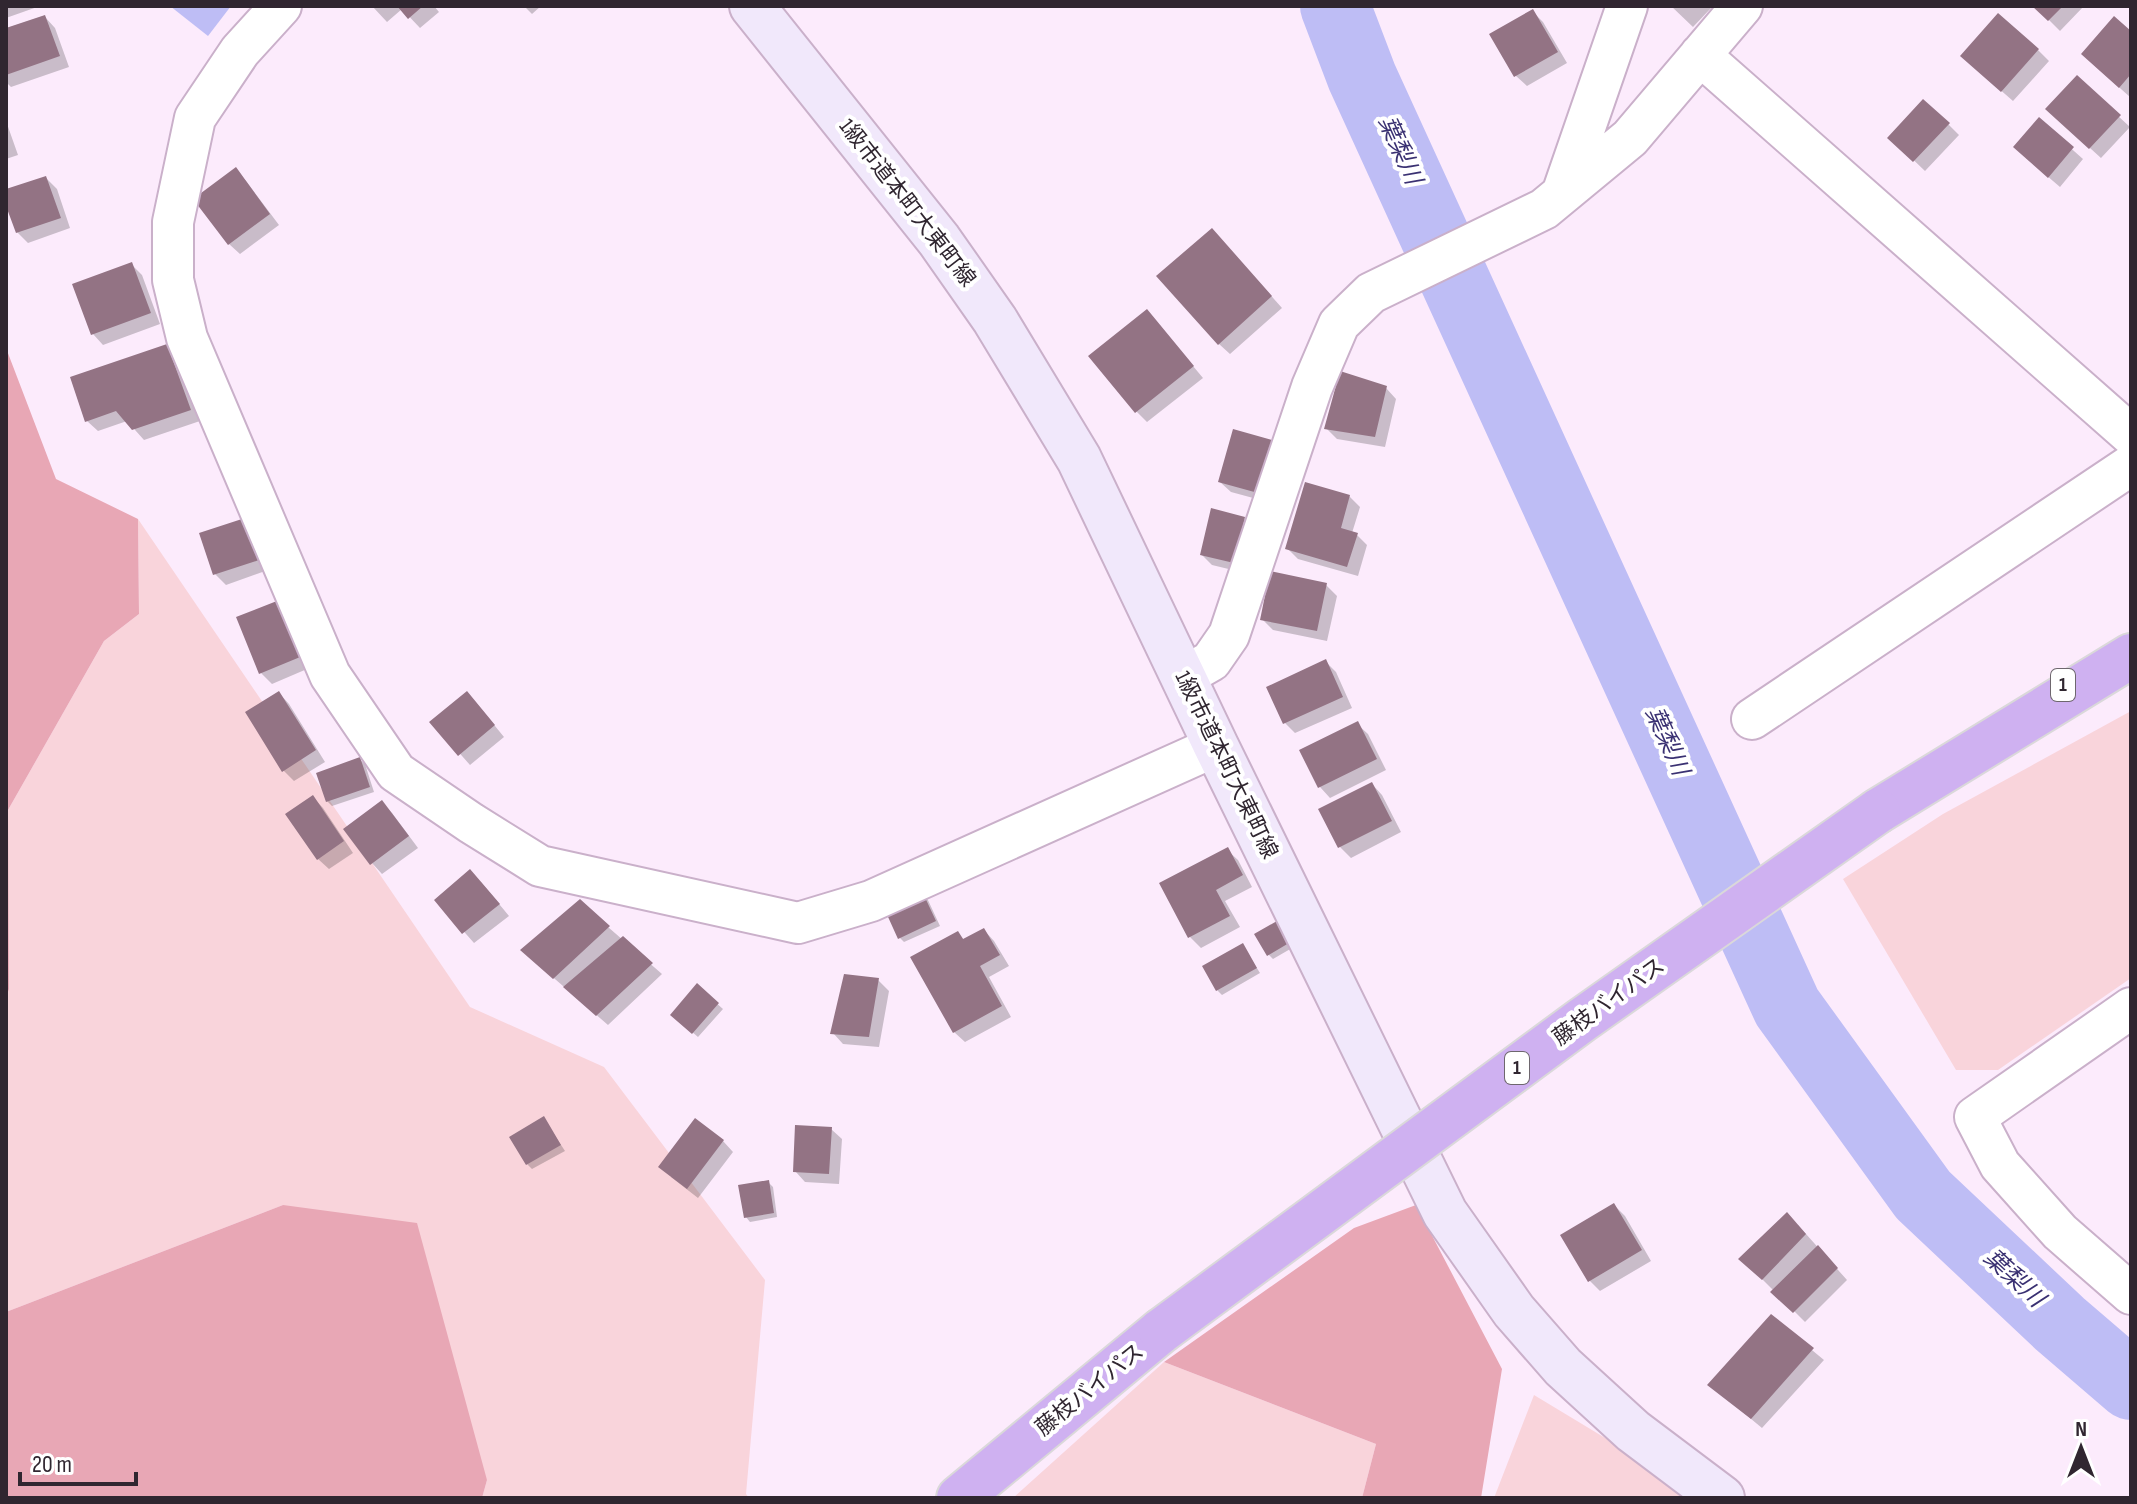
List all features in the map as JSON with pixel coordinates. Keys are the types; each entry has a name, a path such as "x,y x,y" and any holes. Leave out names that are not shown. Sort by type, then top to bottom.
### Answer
{"highway":[{"name":"1","path":"1995,741 2131,629"},
{"name":"藤枝バイパス","path":"959,1498 1161,1331 1582,1020 1878,811 2131,656"},
{"name":"1","path":"1995,741 2131,678"}],"street":[{"path":"281,6 240,51 195,118 173,222 173,280 187,338 330,675 396,772 540,866 798,923 871,901 1216,746"},
{"name":"1級市道本町大東町線","path":"752,6 939,240 995,320 1079,459 1445,1213 1514,1311 1563,1367 1633,1431 1722,1498"},
{"path":"1562,194 1627,6"},
{"path":"1183,677 1211,661 1229,635 1312,387 1339,324 1371,293 1544,209 1630,138 1742,6"},
{"path":"1700,55 2131,435"},
{"path":"1752,719 2131,465"},
{"path":"2131,1008 1975,1117 2000,1165 2060,1232 2131,1294"}],"shaded area":[{"path":"6,348 56,479 138,519 139,614 104,641 8,810 9,989 6,997"},
{"path":"138,519 470,1007 604,1067 765,1280 746,1494 749,1498 482,1498 487,1480 283,1205 6,1312 8,810 104,641 139,614"},
{"path":"2131,711 2131,978 1998,1070 1956,1070 1843,879 1943,814"},
{"path":"283,1205 417,1223 487,1480 482,1498 6,1498 6,1312"},
{"path":"1416,1205 1502,1369 1481,1498 1362,1498 1376,1444 1164,1362 1354,1228"},
{"path":"1164,1362 1376,1444 1362,1498 1013,1498"},
{"path":"1534,1395 1635,1456 1690,1498 1494,1498"}],"water":[{"path":"170,6 231,6 208,36"}],"building":[{"path":"397,6 423,6 408,19"},
{"path":"2032,6 2063,6 2048,21"},
{"path":"1533,9 1558,52 1514,77 1489,34"},
{"path":"1998,13 2039,49 2001,92 1960,56"},
{"path":"45,15 60,56 6,75 6,28"},
{"path":"2114,16 2131,31 2131,74 2119,88 2081,54"},
{"path":"2077,75 2121,115 2089,149 2045,109"},
{"path":"1923,99 1950,123 1913,162 1887,138"},
{"path":"2039,117 2074,147 2048,178 2013,147"},
{"path":"236,167 270,214 228,245 193,199"},
{"path":"46,176 61,218 16,233 6,206 6,189"},
{"path":"1212,228 1272,296 1218,345 1156,276"},
{"path":"132,262 151,313 91,335 72,284"},
{"path":"1147,309 1194,366 1135,413 1088,356"},
{"path":"167,344 191,410 132,430 116,411 85,422 70,377"},
{"path":"1340,371 1387,386 1375,437 1324,429"},
{"path":"1233,429 1272,440 1258,493 1218,482"},
{"path":"1305,482 1350,495 1341,528 1358,533 1347,567 1285,549"},
{"path":"1211,508 1245,517 1234,563 1200,555"},
{"path":"245,518 259,560 213,575 199,533"},
{"path":"1270,571 1327,583 1317,631 1260,620"},
{"path":"282,599 305,655 259,674 236,617"},
{"path":"1326,659 1343,697 1283,724 1266,687"},
{"path":"279,691 316,750 282,772 245,712"},
{"path":"467,691 495,725 458,756 429,722"},
{"path":"1358,721 1377,759 1318,788 1299,750"},
{"path":"360,757 370,787 326,802 316,773"},
{"path":"1372,782 1392,821 1338,848 1318,809"},
{"path":"313,795 344,841 317,860 285,814"},
{"path":"382,800 409,836 370,865 343,829"},
{"path":"1228,847 1243,875 1216,890 1230,916 1188,938 1159,883"},
{"path":"470,869 500,904 462,934 434,900"},
{"path":"922,891 936,921 898,939 884,908"},
{"path":"580,899 610,926 553,979 520,950"},
{"path":"1277,921 1289,943 1267,956 1254,934"},
{"path":"984,928 1000,955 980,966 1002,1006 953,1033 910,957 958,931 963,939"},
{"path":"623,936 653,963 596,1016 563,987"},
{"path":"1243,943 1257,968 1216,991 1202,966"},
{"path":"844,974 879,978 869,1037 830,1034"},
{"path":"697,983 719,1003 692,1034 670,1015"},
{"path":"544,1116 561,1145 526,1165 509,1137"},
{"path":"695,1118 724,1140 687,1189 658,1167"},
{"path":"795,1125 832,1127 829,1174 793,1172"},
{"path":"769,1180 774,1213 744,1218 738,1185"},
{"path":"1614,1203 1642,1250 1588,1282 1560,1235"},
{"path":"1787,1212 1806,1234 1762,1280 1738,1259"},
{"path":"1818,1245 1838,1268 1793,1313 1770,1292"},
{"path":"1771,1314 1814,1348 1751,1419 1707,1385"}],"waterway":[{"name":"葉梨川","path":"1335,6 1362,77 1787,1007 1923,1195 2060,1324 2131,1385"}]}
